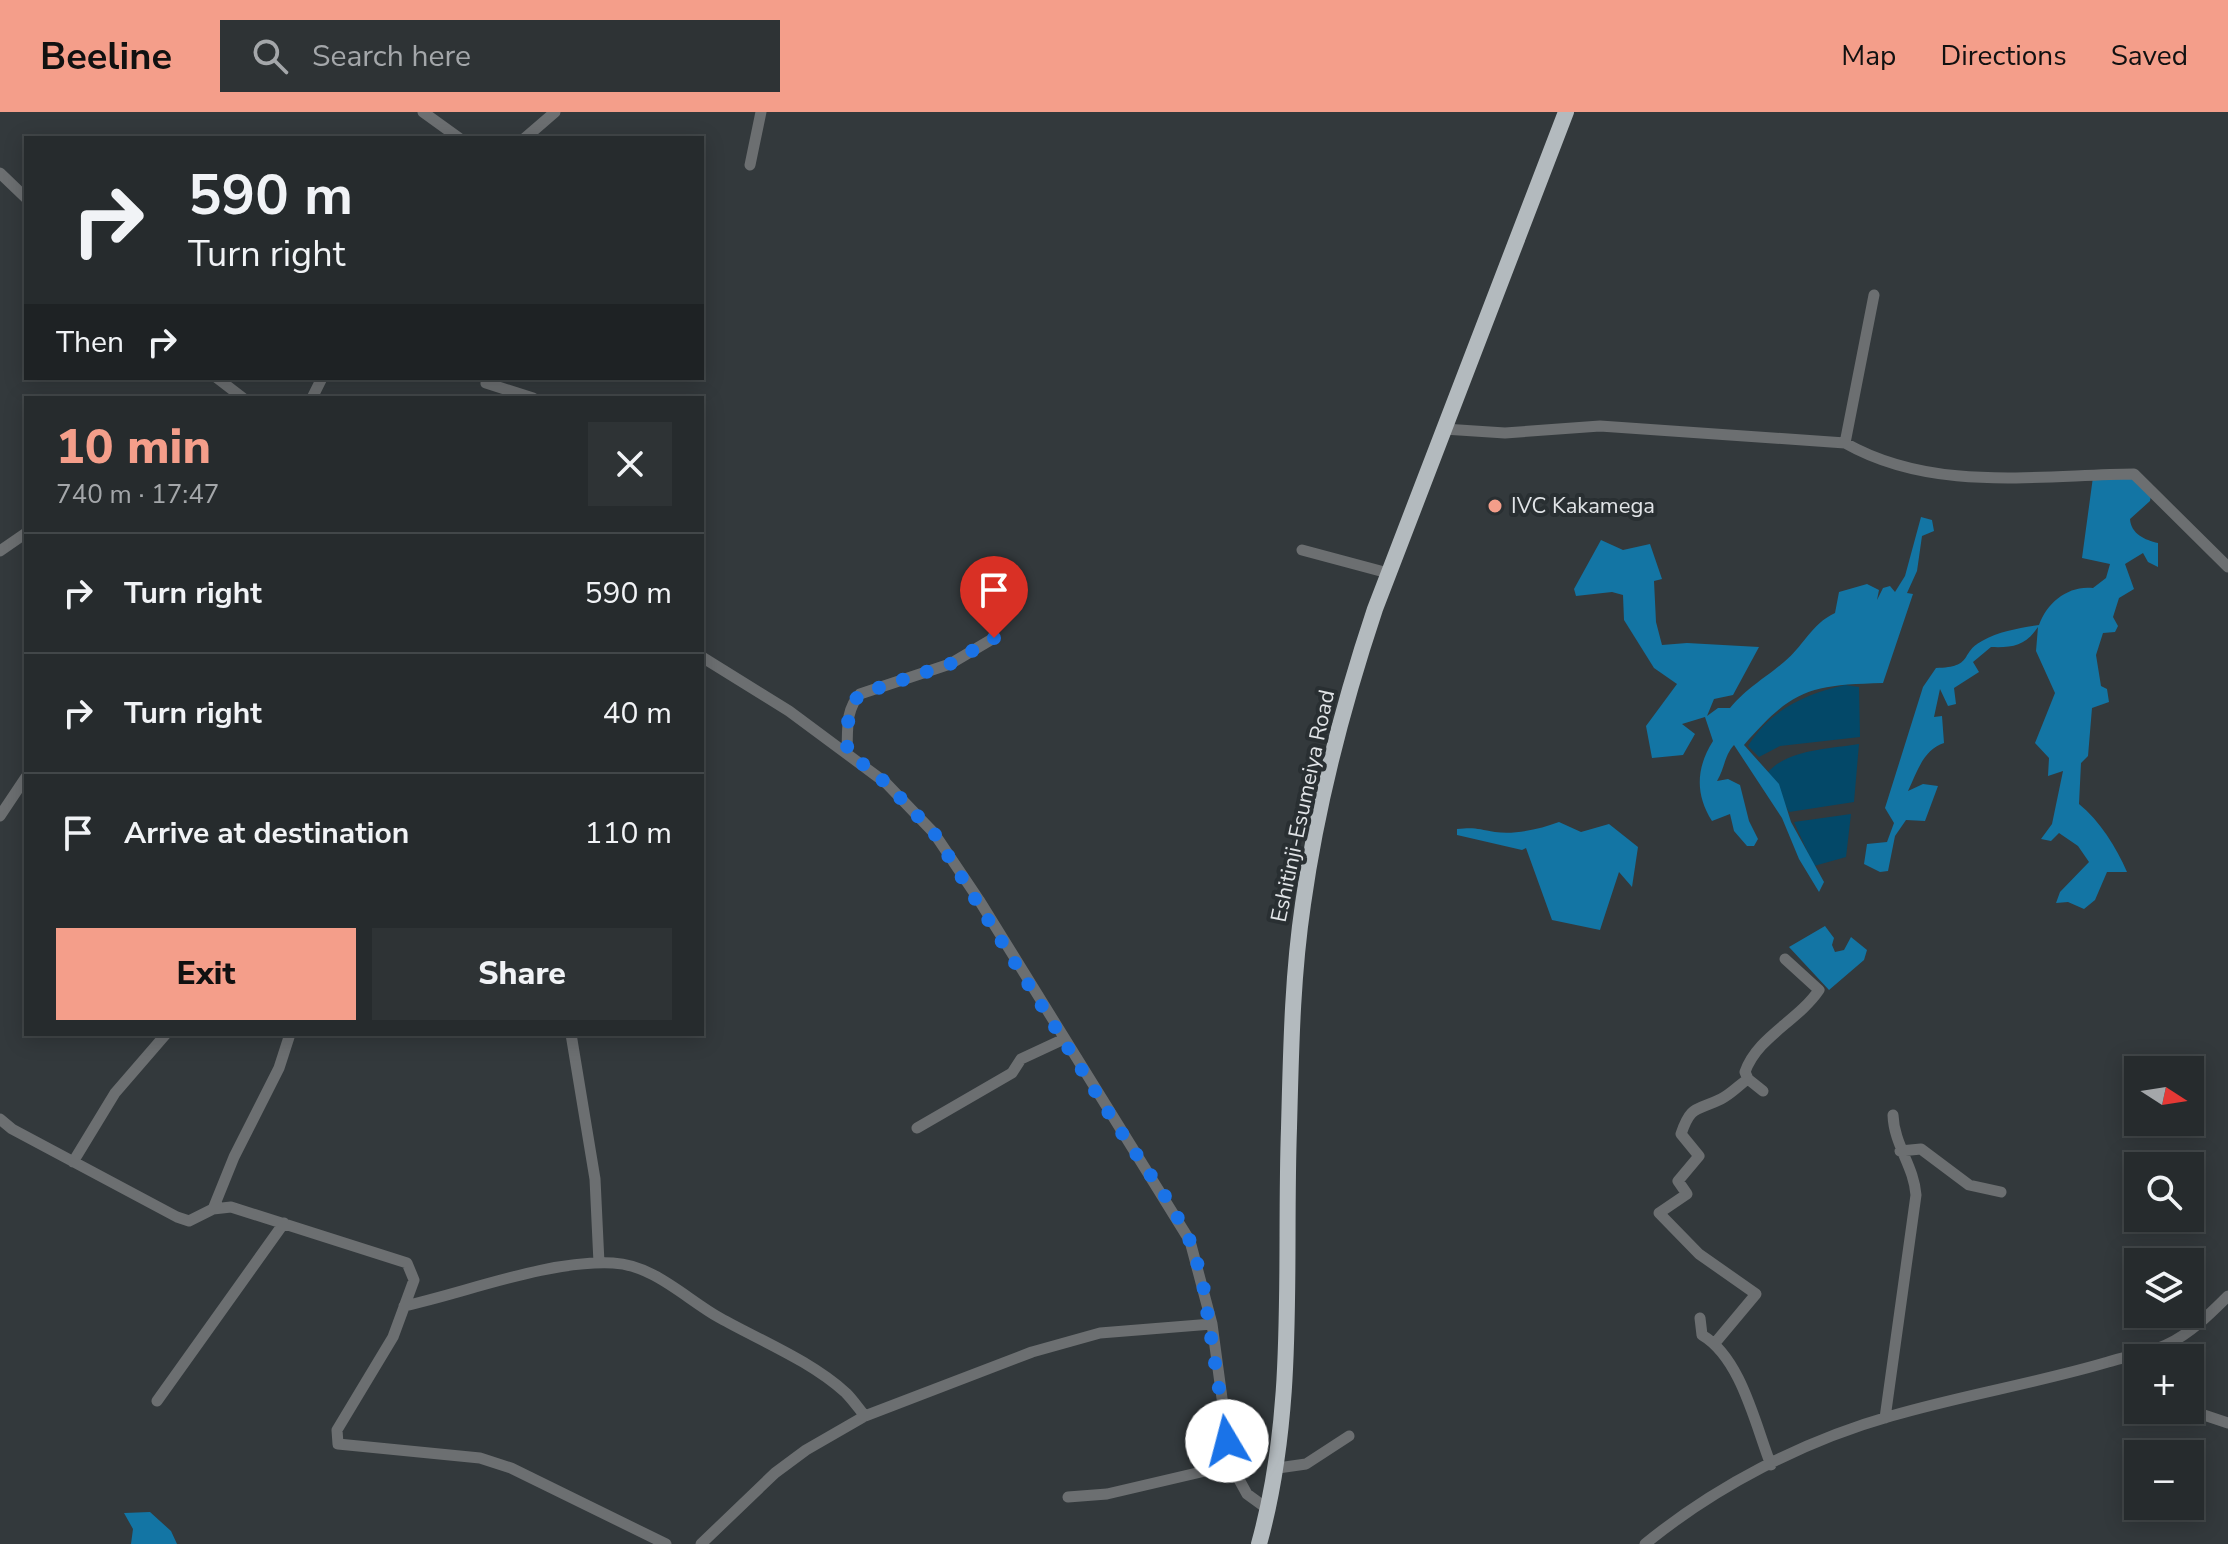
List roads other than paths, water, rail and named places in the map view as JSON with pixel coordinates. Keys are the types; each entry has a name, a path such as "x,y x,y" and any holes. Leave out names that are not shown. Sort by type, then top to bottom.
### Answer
{"highway":[{"name":"Eshitinji-Esumeiya Road","path":"1259,1544 1278,1468 1286,1371 1293,1019 1303,903 1350,688 1388,573 1566,112"}],"street":[{"path":"423,112 456,136"},
{"path":"527,136 555,112"},
{"path":"750,165 761,112"},
{"path":"0,173 24,196"},
{"path":"1845,443 1874,295"},
{"path":"219,380 237,396"},
{"path":"487,380 486,383 527,396"},
{"path":"1444,429 1505,433 1600,426 1845,443 1877,461 1969,479 2134,474 2228,567"},
{"path":"0,551 24,534"},
{"path":"1302,550 1388,573"},
{"path":"847,751 849,715 852,703 860,694 950,664 994,638"},
{"path":"704,658 847,751 886,783 934,833 1190,1241 1212,1324 1231,1465 1247,1494 1269,1510"},
{"path":"0,816 24,780"},
{"path":"1763,1091 1748,1079 1745,1072 1757,1048 1801,1012 1819,990 1785,959"},
{"path":"73,1162 115,1093 164,1036"},
{"path":"213,1209 234,1157 279,1068 289,1036"},
{"path":"571,1036 595,1179 599,1263"},
{"path":"917,1128 1012,1073 1021,1059 1064,1039"},
{"path":"1715,1343 1756,1294 1699,1254 1659,1213 1687,1194 1678,1181 1699,1156 1681,1134 1687,1117 1700,1105 1721,1099 1748,1079"},
{"path":"1885,1418 1916,1195 1915,1177 1900,1151 1893,1115"},
{"path":"0,1119 12,1129 177,1217 189,1221 213,1209 231,1207 407,1263 414,1280 393,1337 337,1430 338,1444 480,1458 511,1468 666,1544"},
{"path":"1900,1151 1921,1149 1969,1185 2001,1192"},
{"path":"157,1401 284,1223"},
{"path":"404,1306 545,1271 599,1263 633,1266 663,1280 845,1392 865,1416"},
{"path":"2167,1344 2209,1315 2228,1296"},
{"path":"1700,1318 1702,1335 1715,1343 1734,1372 1771,1465"},
{"path":"701,1544 775,1473 806,1450 865,1416 1032,1352 1100,1333 1212,1324"},
{"path":"1645,1544 1682,1516 1771,1465 1885,1418 2044,1381 2124,1357"},
{"path":"2204,1415 2228,1423"},
{"path":"1278,1468 1306,1464 1349,1436"},
{"path":"1068,1497 1107,1494 1231,1465"}],"place":[{"name":"IVC Kakamega","path":"1495,506"}]}
